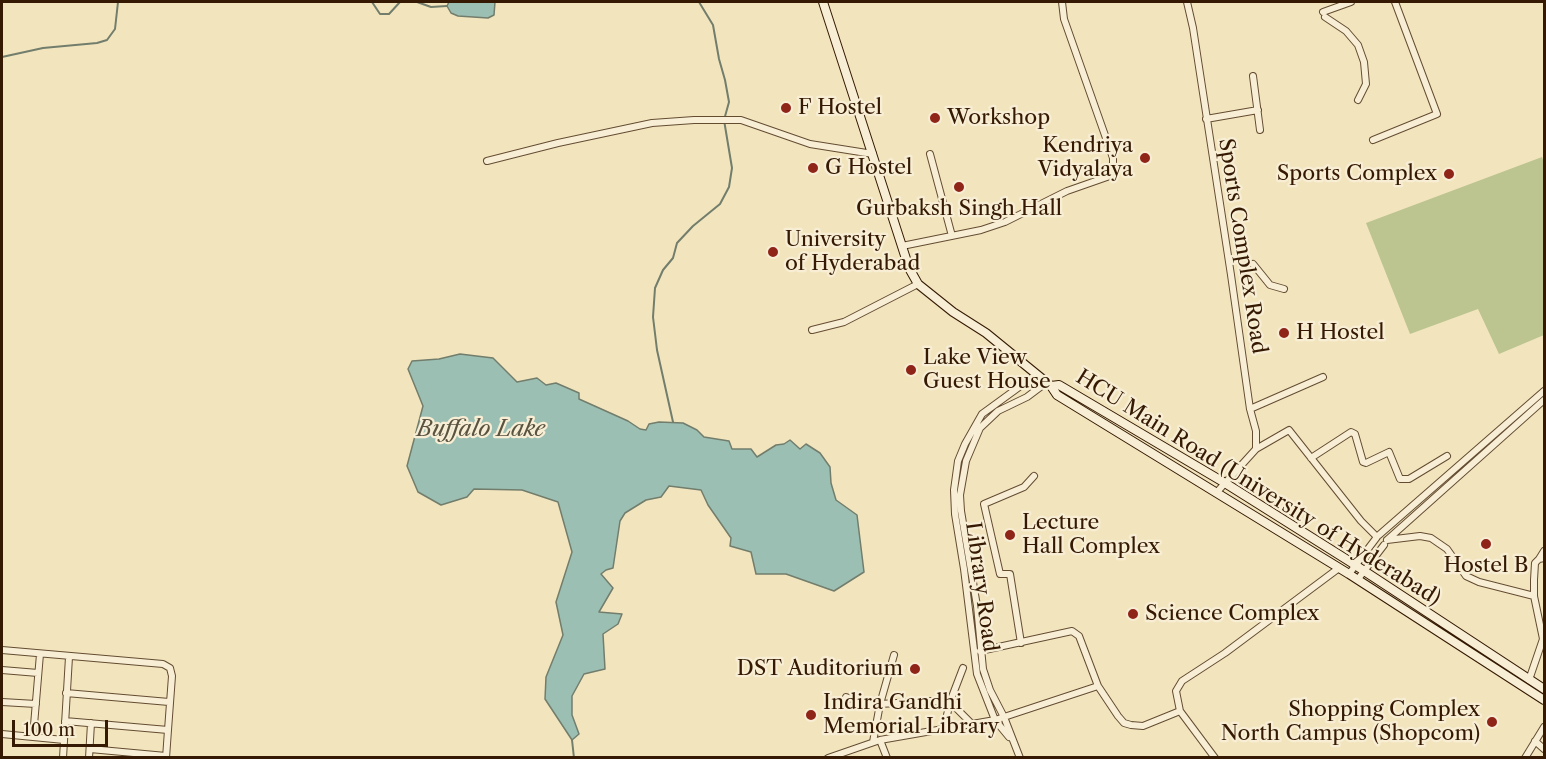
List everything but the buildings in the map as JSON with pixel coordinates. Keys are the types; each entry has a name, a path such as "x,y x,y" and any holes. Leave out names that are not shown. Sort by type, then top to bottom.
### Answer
{"street":[{"name":"HCU Main Road (University of Hyderabad)","path":"823,2 909,268 918,284 953,312 986,333 1049,384 1057,395 1358,579 1545,700"},
{"path":"902,246 981,230 1005,222 1052,198 1107,177 1113,168 1113,158 1062,10 1062,2"},
{"name":"Sports Complex Road","path":"1187,2 1232,275 1250,409 1256,431 1256,449"},
{"path":"1351,2 1324,14 1346,31 1358,45 1364,62 1366,84 1358,100"},
{"path":"1373,140 1437,114 1395,2"},
{"path":"1253,76 1260,130"},
{"path":"1206,119 1258,110"},
{"path":"487,161 652,123 694,120 741,120 810,144 873,154"},
{"path":"930,154 952,236"},
{"path":"1252,264 1270,285 1284,289"},
{"path":"812,330 844,322 918,284"},
{"name":"Library Road","path":"994,720 977,674 973,652 964,568 955,514 954,490 958,461 973,427 982,414 1037,374"},
{"path":"1250,409 1323,377"},
{"name":"HCU Main Road (University of Hyderabad)","path":"1049,384 1059,385 1225,483 1363,570 1545,690"},
{"path":"1020,758 986,680 974,579 961,511 962,479 974,439 986,421 998,411 1049,384"},
{"path":"1358,579 1385,542 1529,410 1545,391"},
{"path":"1349,574 1378,536 1529,410 1545,400"},
{"path":"1217,492 1256,449 1288,430 1360,521 1378,536 1385,535 1385,542"},
{"path":"1311,458 1351,432 1355,434 1363,462 1366,463 1389,452 1400,479 1403,480 1409,479 1447,456"},
{"path":"1021,643 1010,574 1000,574 984,504 1024,487 1034,476"},
{"path":"1385,542 1420,536 1431,538 1447,549 1466,576 1479,582 1534,596"},
{"path":"1529,680 1538,658 1542,639 1534,596 1535,563 1542,558 1545,551"},
{"path":"1215,758 1180,711 1176,691 1182,681 1225,653 1340,568"},
{"path":"973,652 1072,631 1079,636 1098,686 1124,723 1143,726 1180,711"},
{"path":"2,650 163,664 171,668 166,757 90,749"},
{"path":"33,737 40,654"},
{"path":"887,758 876,741 880,706 894,655"},
{"path":"63,758 69,657"},
{"path":"944,728 950,702 963,668"},
{"path":"2,670 38,673"},
{"path":"828,758 876,741 994,720 1098,686"},
{"path":"66,693 170,702"},
{"path":"846,697 880,706 930,701 950,702 972,724"},
{"path":"2,702 36,704"},
{"path":"994,720 1013,741"},
{"path":"65,721 168,730"},
{"path":"89,758 91,723"},
{"path":"1525,758 1545,727"},
{"path":"2,734 64,740"},
{"path":"1535,741 1545,749"}],"green space":[{"path":"1542,157 1544,163 1544,335 1499,354 1478,309 1410,334 1366,223"}],"water":[{"path":"449,2 495,2 494,15 488,18 458,16 451,13 447,6"},
{"name":"Buffalo Lake","path":"460,354 493,358 517,382 537,378 546,385 556,383 579,393 579,399 628,421 640,429 646,430 649,424 659,422 683,423 697,430 704,437 729,441 732,449 751,449 757,457 776,445 790,440 800,449 806,444 820,453 830,467 831,483 836,500 857,515 864,572 834,591 786,574 756,574 751,552 730,546 731,538 708,505 701,490 669,486 661,497 646,500 625,513 620,521 613,568 601,574 613,588 599,612 622,614 618,624 603,634 605,669 584,674 572,696 572,715 579,734 572,740 545,699 546,677 563,635 556,602 572,552 558,502 522,490 474,489 467,497 441,505 418,492 407,466 423,406 408,369 412,361 439,359"}],"waterway":[{"path":"2,57 43,48 107,40 115,29 118,2"},
{"path":"372,2 380,14 389,14 400,2"},
{"path":"417,2 431,7 447,6"},
{"path":"673,422 657,350 653,317 655,288 663,270 673,258 677,243 693,226 720,204 729,187 732,168 724,120 729,102 725,80 713,25 699,2"},
{"path":"572,740 574,758"}],"place":[{"name":"F Hostel","path":"786,108"},
{"name":"Workshop","path":"935,118"},
{"name":"Kendriya Vidyalaya","path":"1145,158"},
{"name":"G Hostel","path":"813,168"},
{"name":"Sports Complex","path":"1449,174"},
{"name":"Gurbaksh Singh Hall","path":"959,187"},
{"name":"University of Hyderabad","path":"773,252"},
{"name":"H Hostel","path":"1284,333"},
{"name":"Lake View Guest House","path":"911,370"},
{"name":"Lecture Hall Complex","path":"1010,535"},
{"name":"Hostel B","path":"1486,544"},
{"name":"Science Complex","path":"1133,614"},
{"name":"DST Auditorium","path":"915,669"},
{"name":"Indira Gandhi Memorial Library","path":"811,715"},
{"name":"Shopping Complex North Campus (Shopcom)","path":"1492,722"}]}
